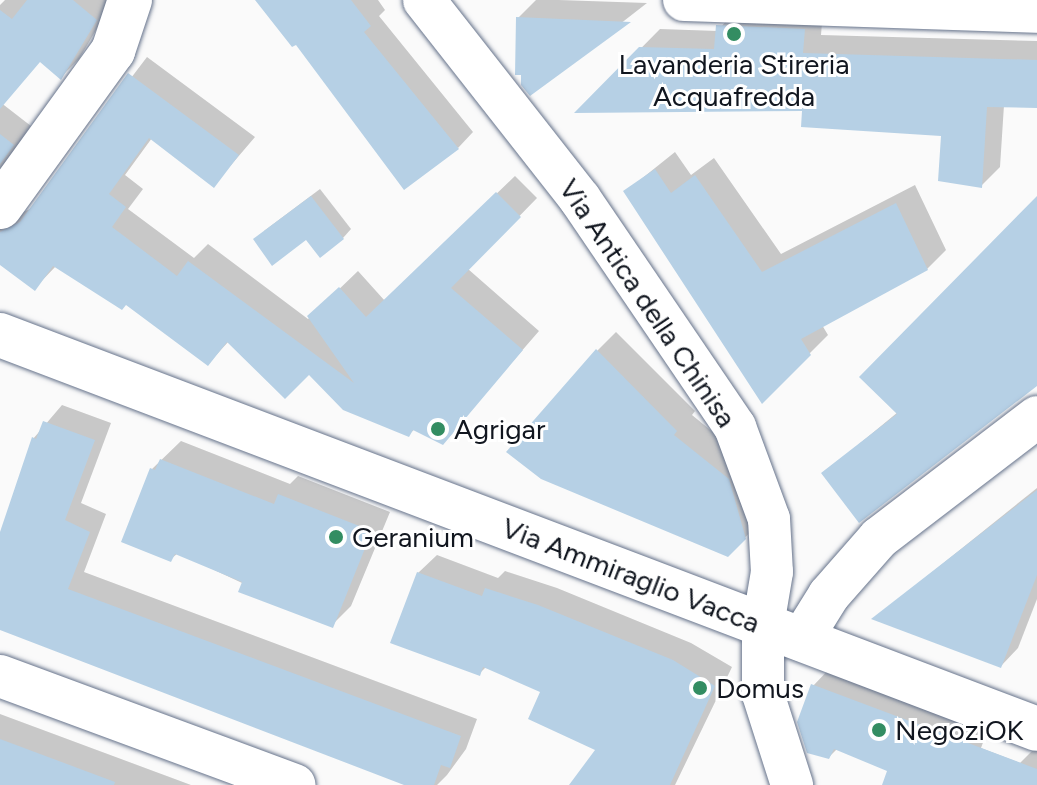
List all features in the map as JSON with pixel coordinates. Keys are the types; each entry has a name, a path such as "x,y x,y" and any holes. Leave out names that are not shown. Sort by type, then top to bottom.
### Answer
{"street":[{"path":"0,207 113,51 130,0"},
{"name":"Via Antica della Chinisa","path":"424,0 580,199 735,427 769,519 772,572 782,632 763,694 792,785"},
{"path":"684,0 1037,12"},
{"name":"Via Ammiraglio Vacca","path":"1,339 1037,729"},
{"path":"782,632 829,595 879,538 1037,417"},
{"path":"0,676 295,785"}],"building":[{"path":"27,0 73,0 97,20 61,80 40,62 0,109 0,10 12,19"},
{"path":"255,0 351,0 371,26 364,32 459,149 404,190 296,45 292,47"},
{"path":"516,17 631,22 530,96 521,85 521,75 515,75"},
{"path":"716,25 805,29 803,53 1037,60 1037,108 987,107 982,188 938,181 941,136 801,127 802,111 574,113 639,47 714,49"},
{"path":"128,73 239,155 214,188 149,138 109,194 126,207 112,227 177,276 188,261 354,383 307,316 339,287 366,317 496,192 521,217 451,288 523,350 443,445 413,430 409,437 343,410 309,375 285,399 227,342 208,366 126,305 122,310 53,266 35,291 0,265 0,232 20,222"},
{"path":"0,134 14,145 0,164"},
{"path":"655,169 671,193 695,175 762,272 896,203 928,270 801,339 811,355 762,404 623,191"},
{"path":"311,196 344,239 320,258 306,240 272,266 253,239"},
{"path":"1037,196 1037,386 859,523 821,473 897,414 859,377"},
{"path":"596,349 677,431 674,435 729,479 746,539 728,557 541,479 506,452"},
{"path":"43,421 95,440 65,520 90,532 68,589 461,736 450,768 441,765 434,785 404,785 0,630 0,532 32,437 36,439"},
{"path":"160,459 274,504 278,494 372,531 333,628 238,592 242,582 175,554 171,562 121,542 150,468 155,470"},
{"path":"1037,490 1037,575 1001,668 871,619"},
{"path":"417,572 482,596 485,588 538,605 673,660 715,686 670,785 569,785 595,750 528,719 540,692 483,667 480,676 390,643"},
{"path":"811,684 1037,769 1037,785 882,785 887,771 834,749 829,759 807,753 797,722"},
{"path":"0,739 115,782 114,785 0,785"}],"place":[{"name":"Lavanderia Stireria Acquafredda","path":"734,34"},
{"name":"Agrigar","path":"438,429"},
{"name":"Geranium","path":"336,537"},
{"name":"Domus","path":"700,688"},
{"name":"NegoziOK","path":"879,730"}]}
